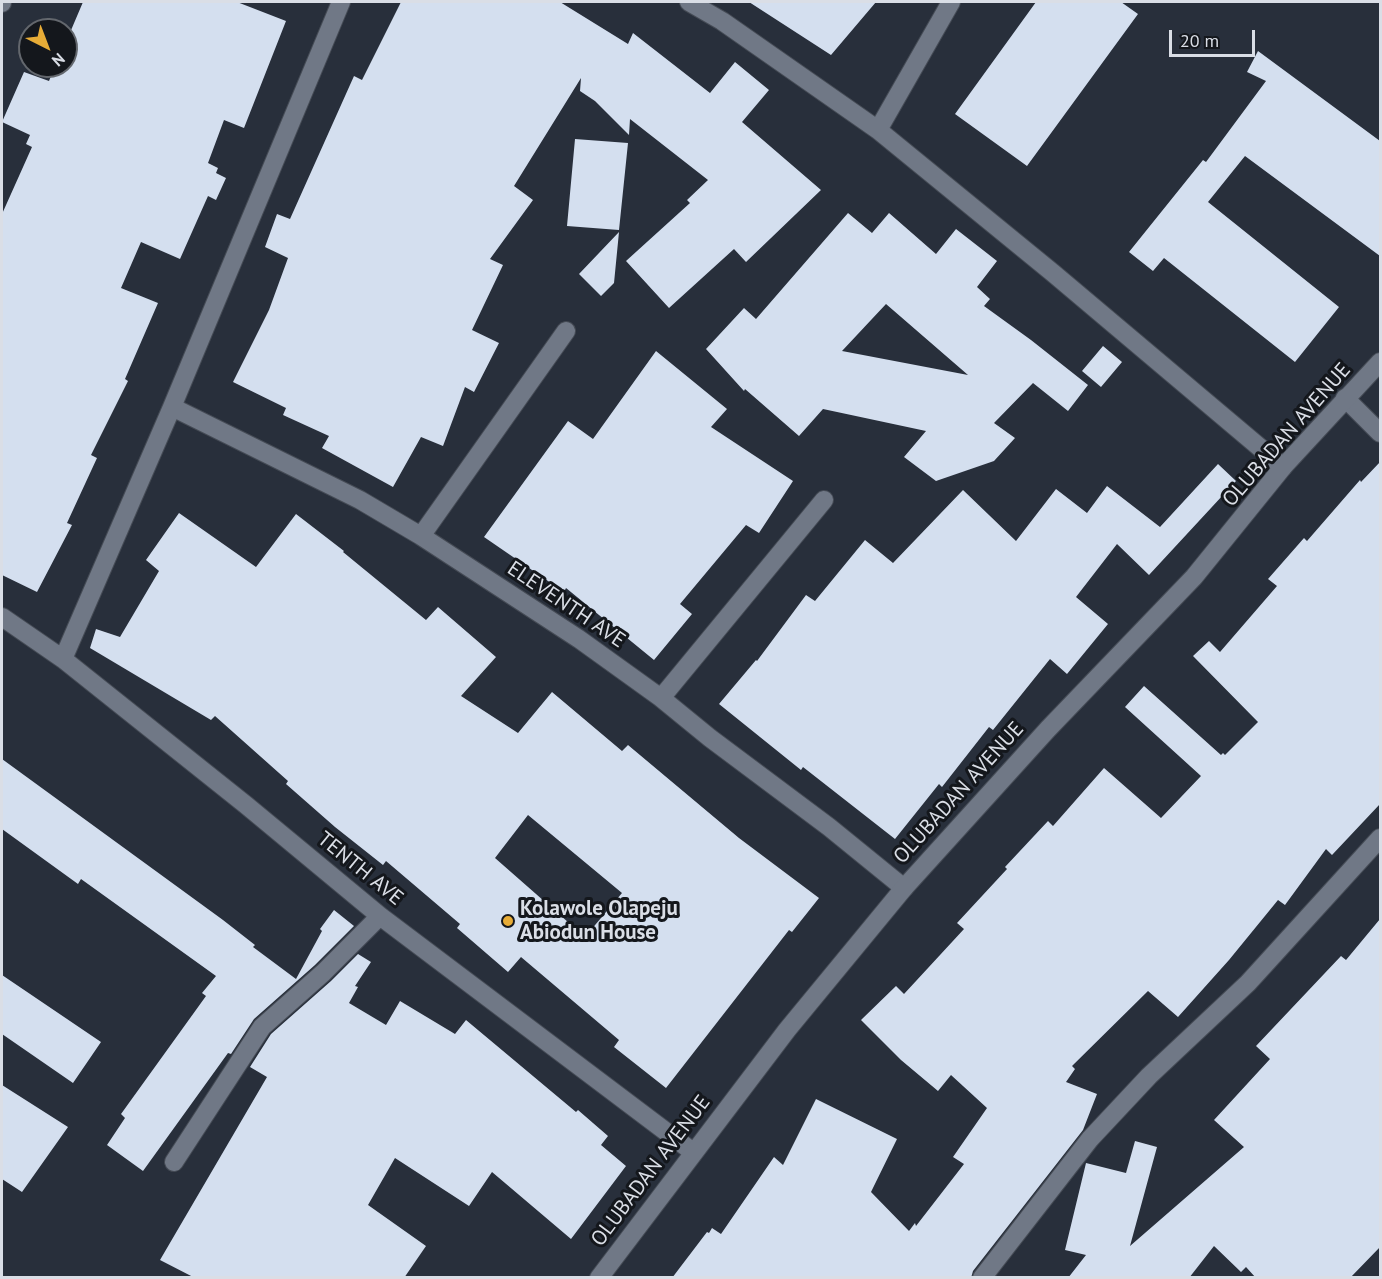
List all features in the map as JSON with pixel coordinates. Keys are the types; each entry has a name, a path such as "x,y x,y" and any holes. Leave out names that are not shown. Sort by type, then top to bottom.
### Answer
{"street":[{"path":"63,659 172,407 341,2"},
{"path":"688,2 722,21 878,130 1053,273 1282,467"},
{"path":"878,130 951,2"},
{"path":"421,536 566,331"},
{"name":"OLUBADAN AVENUE","path":"599,1278 787,1030 904,888 1048,729 1194,577 1237,527 1282,467 1380,362"},
{"path":"1345,398 1380,433"},
{"name":"ELEVENTH AVE","path":"172,407 360,500 421,536 579,639 661,698 710,738 829,827 904,888"},
{"path":"661,698 824,500"},
{"name":"TENTH AVE","path":"2,617 63,659 246,805 380,916 693,1152"},
{"path":"982,1278 1090,1139 1149,1076 1248,983 1380,838"},
{"path":"174,1162 262,1027 323,973 380,916"}],"building":[{"path":"83,2 237,2 286,21 244,128 224,120 208,163 218,168 216,173 226,178 216,200 208,196 180,259 141,242 121,288 158,303 125,379 128,381 91,455 97,458 67,523 72,525 37,592 2,575 2,214 32,147 26,144 30,135 2,122 21,78 41,78 49,81 50,78 78,78 76,18"},
{"path":"401,2 560,2 628,44 633,33 710,93 735,62 769,90 742,122 821,190 746,262 734,249 669,308 626,261 690,203 687,200 708,180 630,119 629,135 595,101 580,91 581,78 514,186 533,200 490,259 503,265 472,330 499,343 474,392 465,387 443,446 421,437 393,487 322,448 329,436 283,415 286,408 233,382 269,310 288,258 265,247 277,214 290,219 354,76 362,80"},
{"path":"749,2 876,2 831,55"},
{"path":"1036,2 1121,2 1138,14 1027,166 955,114"},
{"path":"1258,51 1380,141 1380,256 1245,156 1208,202 1339,307 1295,362 1164,258 1153,271 1129,252 1203,160 1206,162 1266,81 1247,72"},
{"path":"575,139 628,143 619,230 567,226"},
{"path":"848,213 872,233 889,213 936,254 956,229 997,261 977,287 990,299 984,306 1088,385 1068,411 1033,383 994,423 1015,438 994,461 936,481 904,457 926,431 823,409 799,436 745,389 744,391 706,349 744,308 756,319","holes":["886,304 968,375 842,351"]},
{"path":"619,232 614,283 601,296 579,274"},
{"path":"1103,346 1122,362 1101,387 1082,371"},
{"path":"656,351 727,409 711,427 793,481 759,533 746,525 680,604 692,614 654,660 566,588 564,592 484,537 568,421 593,439"},
{"path":"1380,462 1380,804 1332,855 1326,849 1285,905 1278,900 1178,1017 1148,991 1072,1066 1075,1069 1066,1082 1097,1094 1083,1130 973,1271 971,1278 672,1278 707,1232 709,1233 712,1228 721,1234 774,1157 783,1165 816,1099 897,1139 871,1192 909,1231 915,1223 916,1226 964,1164 953,1157 987,1108 951,1075 938,1091 901,1060 861,1020 896,986 904,994 964,929 957,923 1007,869 1005,867 1048,821 1053,826 1104,768 1161,818 1201,776 1125,707 1144,686 1221,755 1223,753 1225,755 1258,722 1193,656 1209,641 1220,652 1277,586 1268,579 1304,538 1307,541 1360,480 1361,482"},
{"path":"1218,464 1236,481 1149,575 1117,544 1076,597 1108,624 1067,674 1050,659 993,730 989,727 942,787 939,784 895,839 803,767 801,770 719,704 757,661 806,595 815,601 865,540 893,563 963,490 1016,541 1056,489 1087,513 1107,486 1160,527"},
{"path":"179,513 256,567 296,514 426,620 438,607 496,657 461,696 518,733 552,692 622,751 628,745 739,838 819,898 792,932 789,930 666,1088 614,1047 619,1040 521,957 508,972 457,928 460,924 386,861 383,865 335,827 286,784 288,781 215,716 211,720 90,648 96,629 120,637 159,571 146,560","holes":["528,815 622,893 585,937 495,858"]},
{"path":"2,759 223,920 255,945 253,947 296,979 322,931 320,929 334,910 354,926 315,965 254,1019 231,1054 228,1053 143,1171 107,1145 125,1118 121,1114 206,996 202,993 216,976 81,879 78,884 2,829"},
{"path":"1380,919 1380,1247 1350,1278 1256,1278 1246,1267 1241,1272 1214,1246 1189,1278 1068,1278 1086,1255 1065,1250 1086,1163 1126,1173 1135,1141 1157,1147 1130,1246 1244,1147 1214,1120 1270,1059 1256,1046 1341,956 1346,960"},
{"path":"358,954 371,962 355,986 358,987 349,1003 386,1025 400,1001 455,1034 466,1020 608,1136 601,1145 626,1166 571,1239 492,1172 469,1206 395,1158 368,1205 426,1246 404,1278 195,1278 160,1260 267,1077 250,1067 271,1034"},
{"path":"2,975 101,1042 73,1083 2,1034"},
{"path":"2,1085 68,1127 22,1192 2,1179"}],"place":[{"name":"Kolawole Olapeju Abiodun House","path":"508,921"}]}
